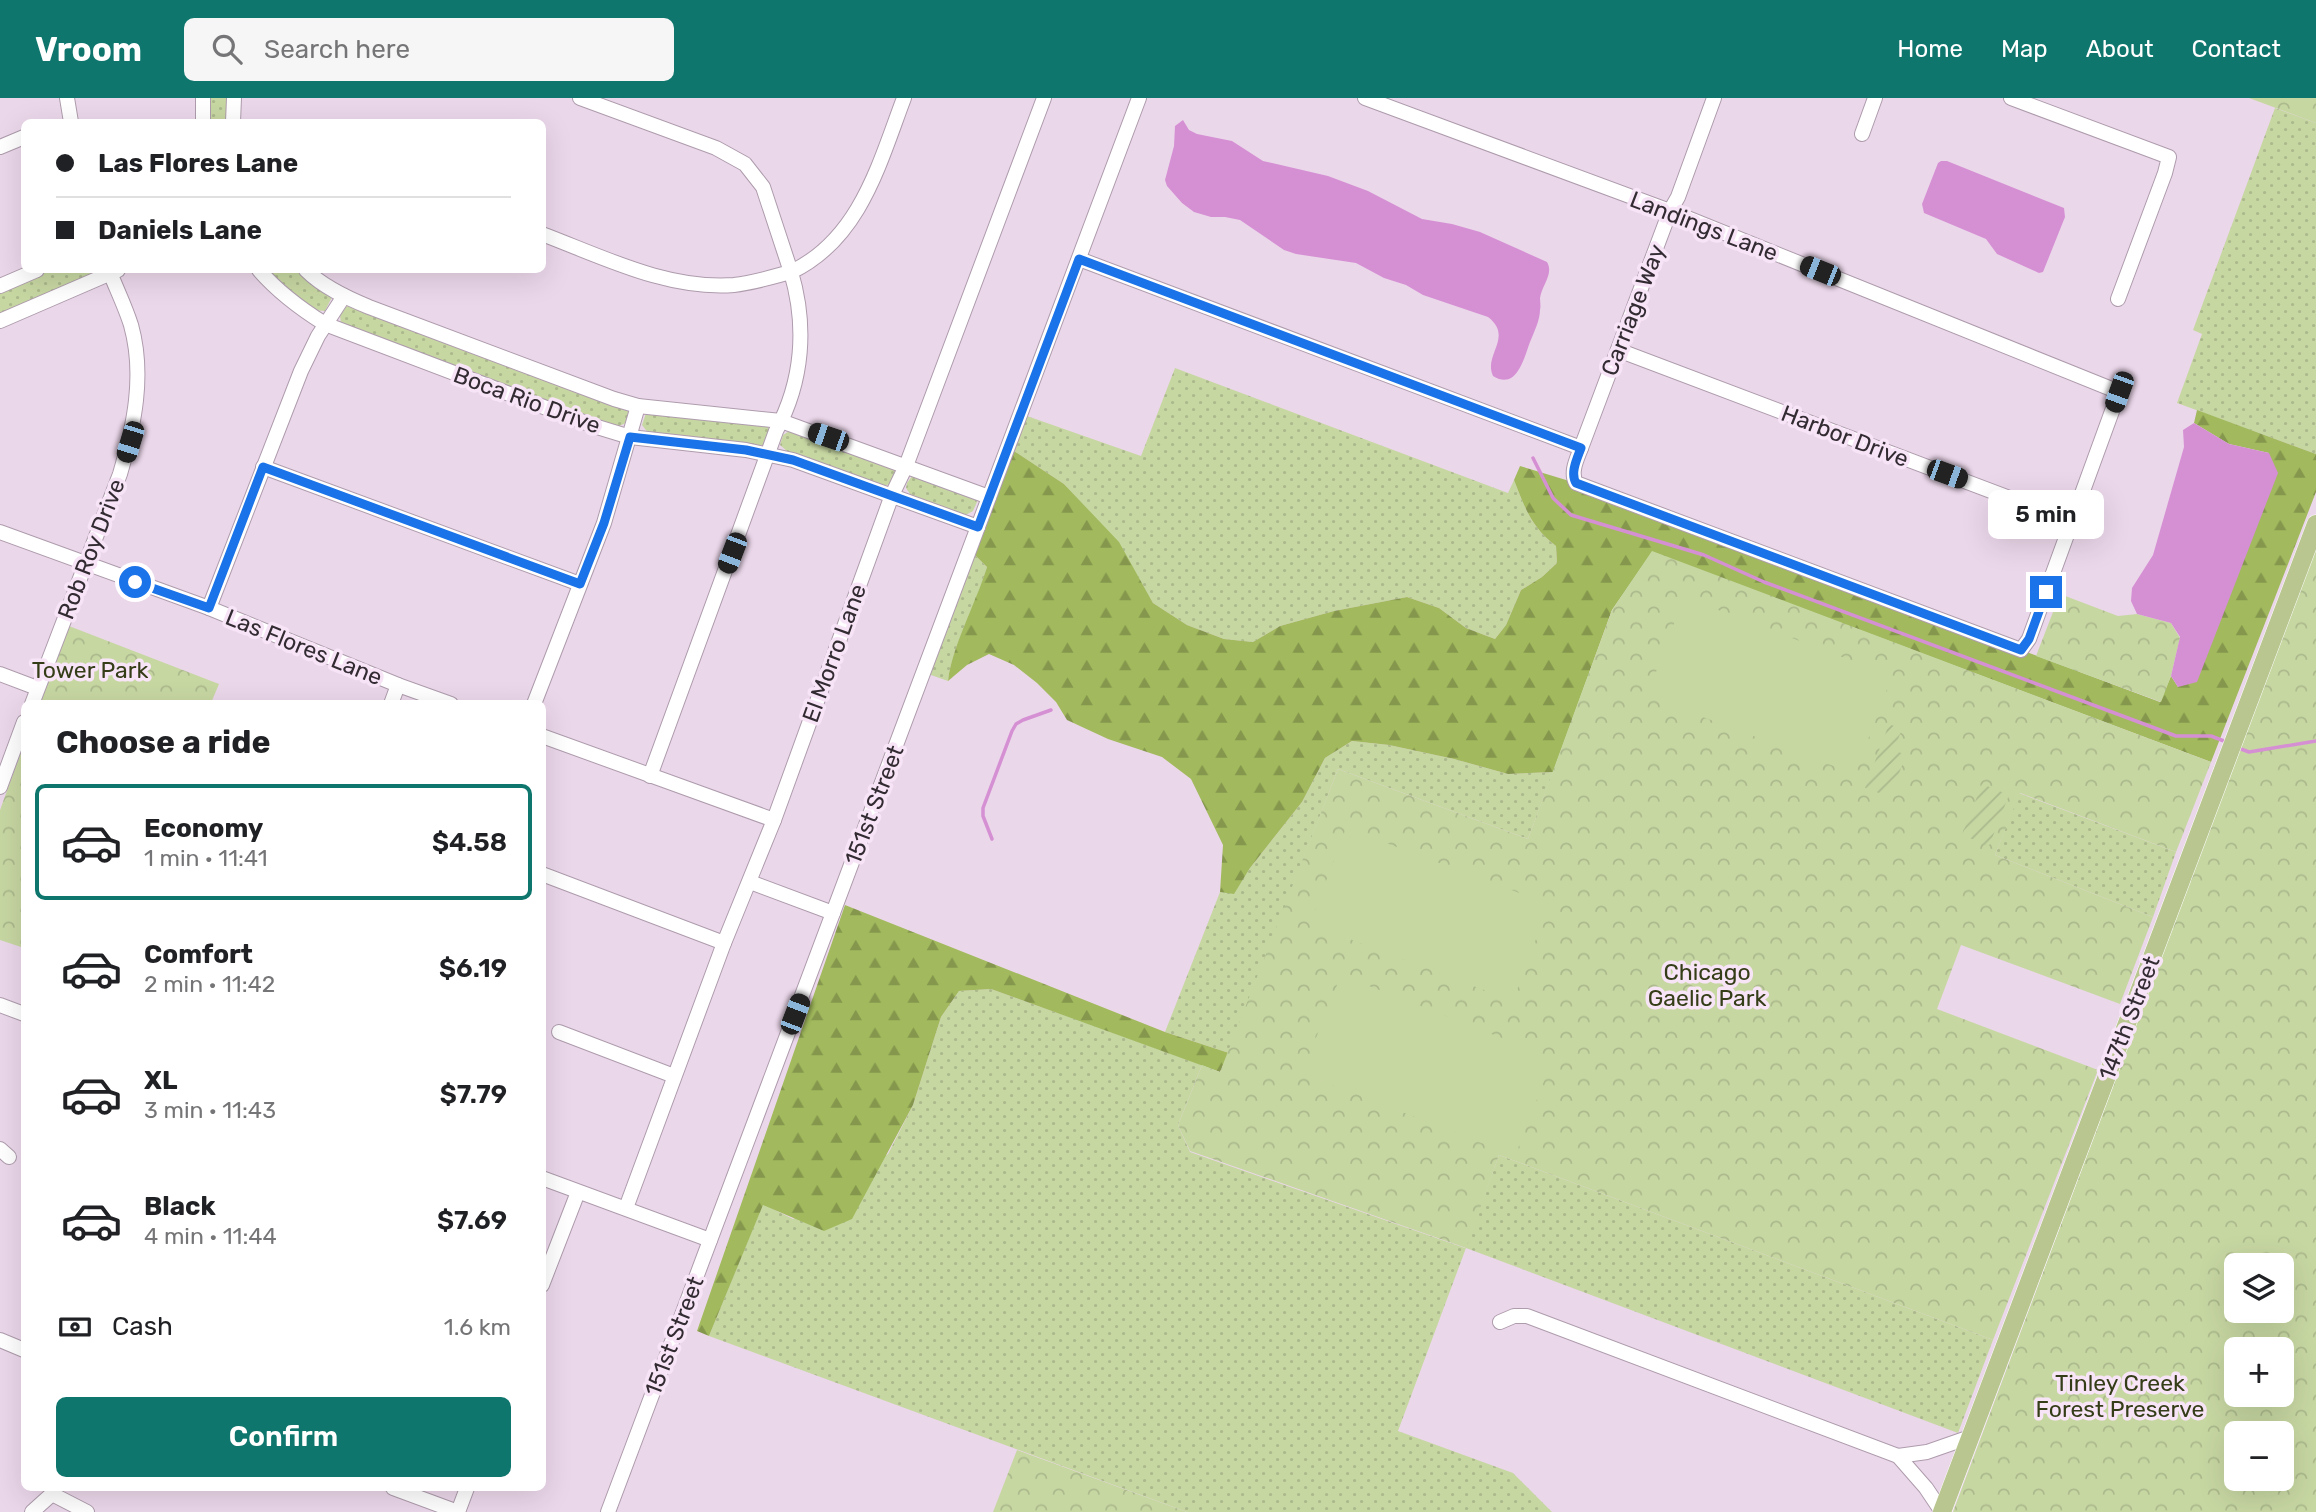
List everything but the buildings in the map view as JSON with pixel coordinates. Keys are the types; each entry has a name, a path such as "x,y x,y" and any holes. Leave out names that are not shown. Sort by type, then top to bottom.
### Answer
{"main road":[{"name":"147th Street","path":"1942,1512 2316,524"}],"street":[{"path":"67,98 70,119"},
{"path":"202,98 203,119"},
{"path":"233,119 234,98"},
{"path":"580,98 716,148 745,164 763,187 799,297 800,358 795,388 776,431 650,776"},
{"path":"546,236 649,275 678,282 731,285 755,282 791,272 810,263 839,236 859,210 904,98"},
{"name":"El Morro Lane","path":"626,1208 724,943 774,820 892,495 906,466 1044,98"},
{"name":"151st Street","path":"608,1512 1139,98"},
{"name":"Landings Lane","path":"1365,98 1670,211 2119,392 2073,522"},
{"name":"Carriage Way","path":"1714,98 1581,448 1573,471 1576,483 2021,650 2029,639 2073,522"},
{"path":"1862,134 1875,98"},
{"path":"2011,98 2169,157 2118,299"},
{"path":"0,147 21,138"},
{"path":"1079,259 1581,448"},
{"path":"0,286 30,273"},
{"path":"0,321 108,273"},
{"name":"Rob Roy Drive","path":"33,700 130,442 137,399 137,360 131,325 114,273"},
{"name":"Boca Rio Drive","path":"262,273 302,309 326,324 581,421 630,437 769,454 793,460 978,527"},
{"name":"Boca Rio Drive","path":"309,273 344,296 602,395 638,406 781,421 989,497"},
{"path":"209,608 302,371 344,296"},
{"name":"Harbor Drive","path":"1618,350 2073,522"},
{"path":"536,700 604,523 638,406"},
{"path":"263,467 580,584"},
{"name":"Las Flores Lane","path":"0,532 209,608 441,700"},
{"path":"0,674 37,688"},
{"path":"392,700 398,685"},
{"path":"0,787 21,730"},
{"path":"546,737 774,820"},
{"path":"546,876 724,943"},
{"path":"750,882 833,913"},
{"path":"0,1005 21,1013"},
{"path":"559,1032 674,1076"},
{"path":"546,1180 710,1240"},
{"path":"546,1274 578,1192"},
{"path":"1500,1322 1514,1316 1527,1316 1898,1456 1926,1488 1942,1512"},
{"path":"0,1340 21,1349"},
{"path":"1898,1456 1927,1452 1970,1437"},
{"path":"32,1512 53,1491 87,1512"},
{"path":"401,1491 458,1512 466,1491"}],"green space":[{"path":"208,98 230,98 230,119 208,119"},
{"path":"2249,98 2316,98 2316,123"},
{"path":"2275,108 2316,123 2316,454 2177,403 2202,334 2193,330"},
{"path":"41,273 94,273 0,316 0,290"},
{"path":"271,273 304,273 332,297 325,311 313,310"},
{"path":"347,306 628,407 628,422 617,427 601,423 341,324 340,315"},
{"path":"1175,368 1508,493 1514,480 1540,532 1556,546 1557,563 1542,577 1521,590 1506,625 1495,639 1466,628 1439,608 1407,597 1334,611 1280,626 1253,642 1224,639 1187,625 1153,603 1137,575 1090,512 1064,484 1014,451 1027,416 1141,456"},
{"path":"2197,410 2316,454 2316,492 2211,762 1652,552 1612,610 1553,772 1508,774 1389,745 1352,741 1325,758 1302,802 1250,868 1234,894 1220,892 1223,845 1191,779 1162,757 1108,739 1067,720 1056,702 1037,683 1014,665 989,654 967,665 948,681 954,653 987,567 975,555 1014,451 1064,484 1119,542 1153,603 1187,625 1224,639 1253,642 1280,626 1334,611 1407,597 1439,608 1466,628 1495,639 1506,625 1521,590 1542,577 1557,563 1556,546 1540,532 1514,480 1520,466 1576,483 2160,702 2171,676 2178,687 2269,453 2229,444 2194,423"},
{"path":"646,413 767,425 769,429 766,444 755,447 649,434 642,425"},
{"path":"791,430 895,467 894,478 887,485 880,486 788,452 780,445 783,435"},
{"path":"912,476 975,498 977,502 973,511 964,516 912,497 906,488"},
{"name":"Tinley Creek Forest Preserve","path":"2316,546 2316,1512 1953,1512"},
{"name":"Chicago Gaelic Park","path":"1652,551 2211,762 2176,852 2020,793 1995,855 2153,917 2120,1004 1961,945 1937,1009 2098,1070 1993,1340 1499,1155 1466,1248 1190,1151 1178,1125 1202,1065 1220,1072 1338,769 1528,839 1612,610"},
{"path":"975,555 987,567 954,653 948,681 928,674"},
{"path":"2060,594 2118,616 2137,614 2171,623 2180,638 2171,676 2161,702 2036,656"},
{"path":"1684,597 1892,676 1855,774 1647,696"},
{"name":"Tower Park","path":"69,626 219,684 212,700 41,700"},
{"path":"1889,724 1902,729 1894,750 1906,755 1890,797 1865,788"},
{"path":"1352,741 1389,745 1508,774 1553,772 1528,839 1338,769 1229,1053 1165,1032 1220,892 1234,893 1250,868 1302,802 1325,758"},
{"name":"Tower Park","path":"21,752 21,947 0,940 0,810"},
{"path":"1982,784 2009,795 1989,846 1962,835"},
{"path":"2019,793 2176,852 2153,917 1995,855"},
{"path":"1346,828 1549,904 1513,1001 1310,924"},
{"path":"845,905 1165,1032 1229,1053 1220,1072 991,989 959,991 941,1017 913,1105 852,1219 824,1231 763,1205 709,1336 697,1331"},
{"path":"1341,975 1553,1058 1515,1156 1302,1073"},
{"path":"991,989 1202,1065 1178,1125 1190,1152 1465,1248 1499,1155 1993,1340 1958,1433 1466,1248 1398,1431 1513,1473 1552,1512 1187,1512 709,1336 763,1204 793,1219 888,1154 913,1105 941,1017 959,991"},
{"path":"1017,1450 1187,1512 993,1512"}],"shaded area":[{"path":"1183,120 1189,130 1232,141 1263,161 1328,176 1368,191 1422,219 1480,232 1547,262 1549,271 1541,293 1539,318 1518,371 1508,379 1501,380 1493,376 1491,368 1498,332 1488,317 1423,295 1356,263 1284,250 1240,220 1194,212 1182,203 1165,180 1174,146 1175,126"},
{"path":"1941,161 1947,161 2064,208 2065,217 2043,272 2039,273 1997,254 1986,239 1924,213 1922,204"},
{"path":"2194,423 2229,444 2269,453 2278,473 2197,682 2178,687 2171,676 2180,637 2171,623 2137,614 2131,601 2132,588 2153,555 2184,447 2183,430"}],"waterway":[{"path":"1533,458 1553,498 1571,515 1704,555 1764,582 2176,736 2211,736 2224,741"},
{"path":"992,839 983,816 983,808 1012,731 1016,724 1023,720 1051,710"},
{"path":"2241,749 2249,752 2316,741"}],"route":[{"path":"135,582 209,608 263,467 580,584 604,523 630,437 746,450 793,460 978,527 1079,259 1581,448 1573,471 1576,483 2021,650 2029,639 2046,592"}]}
